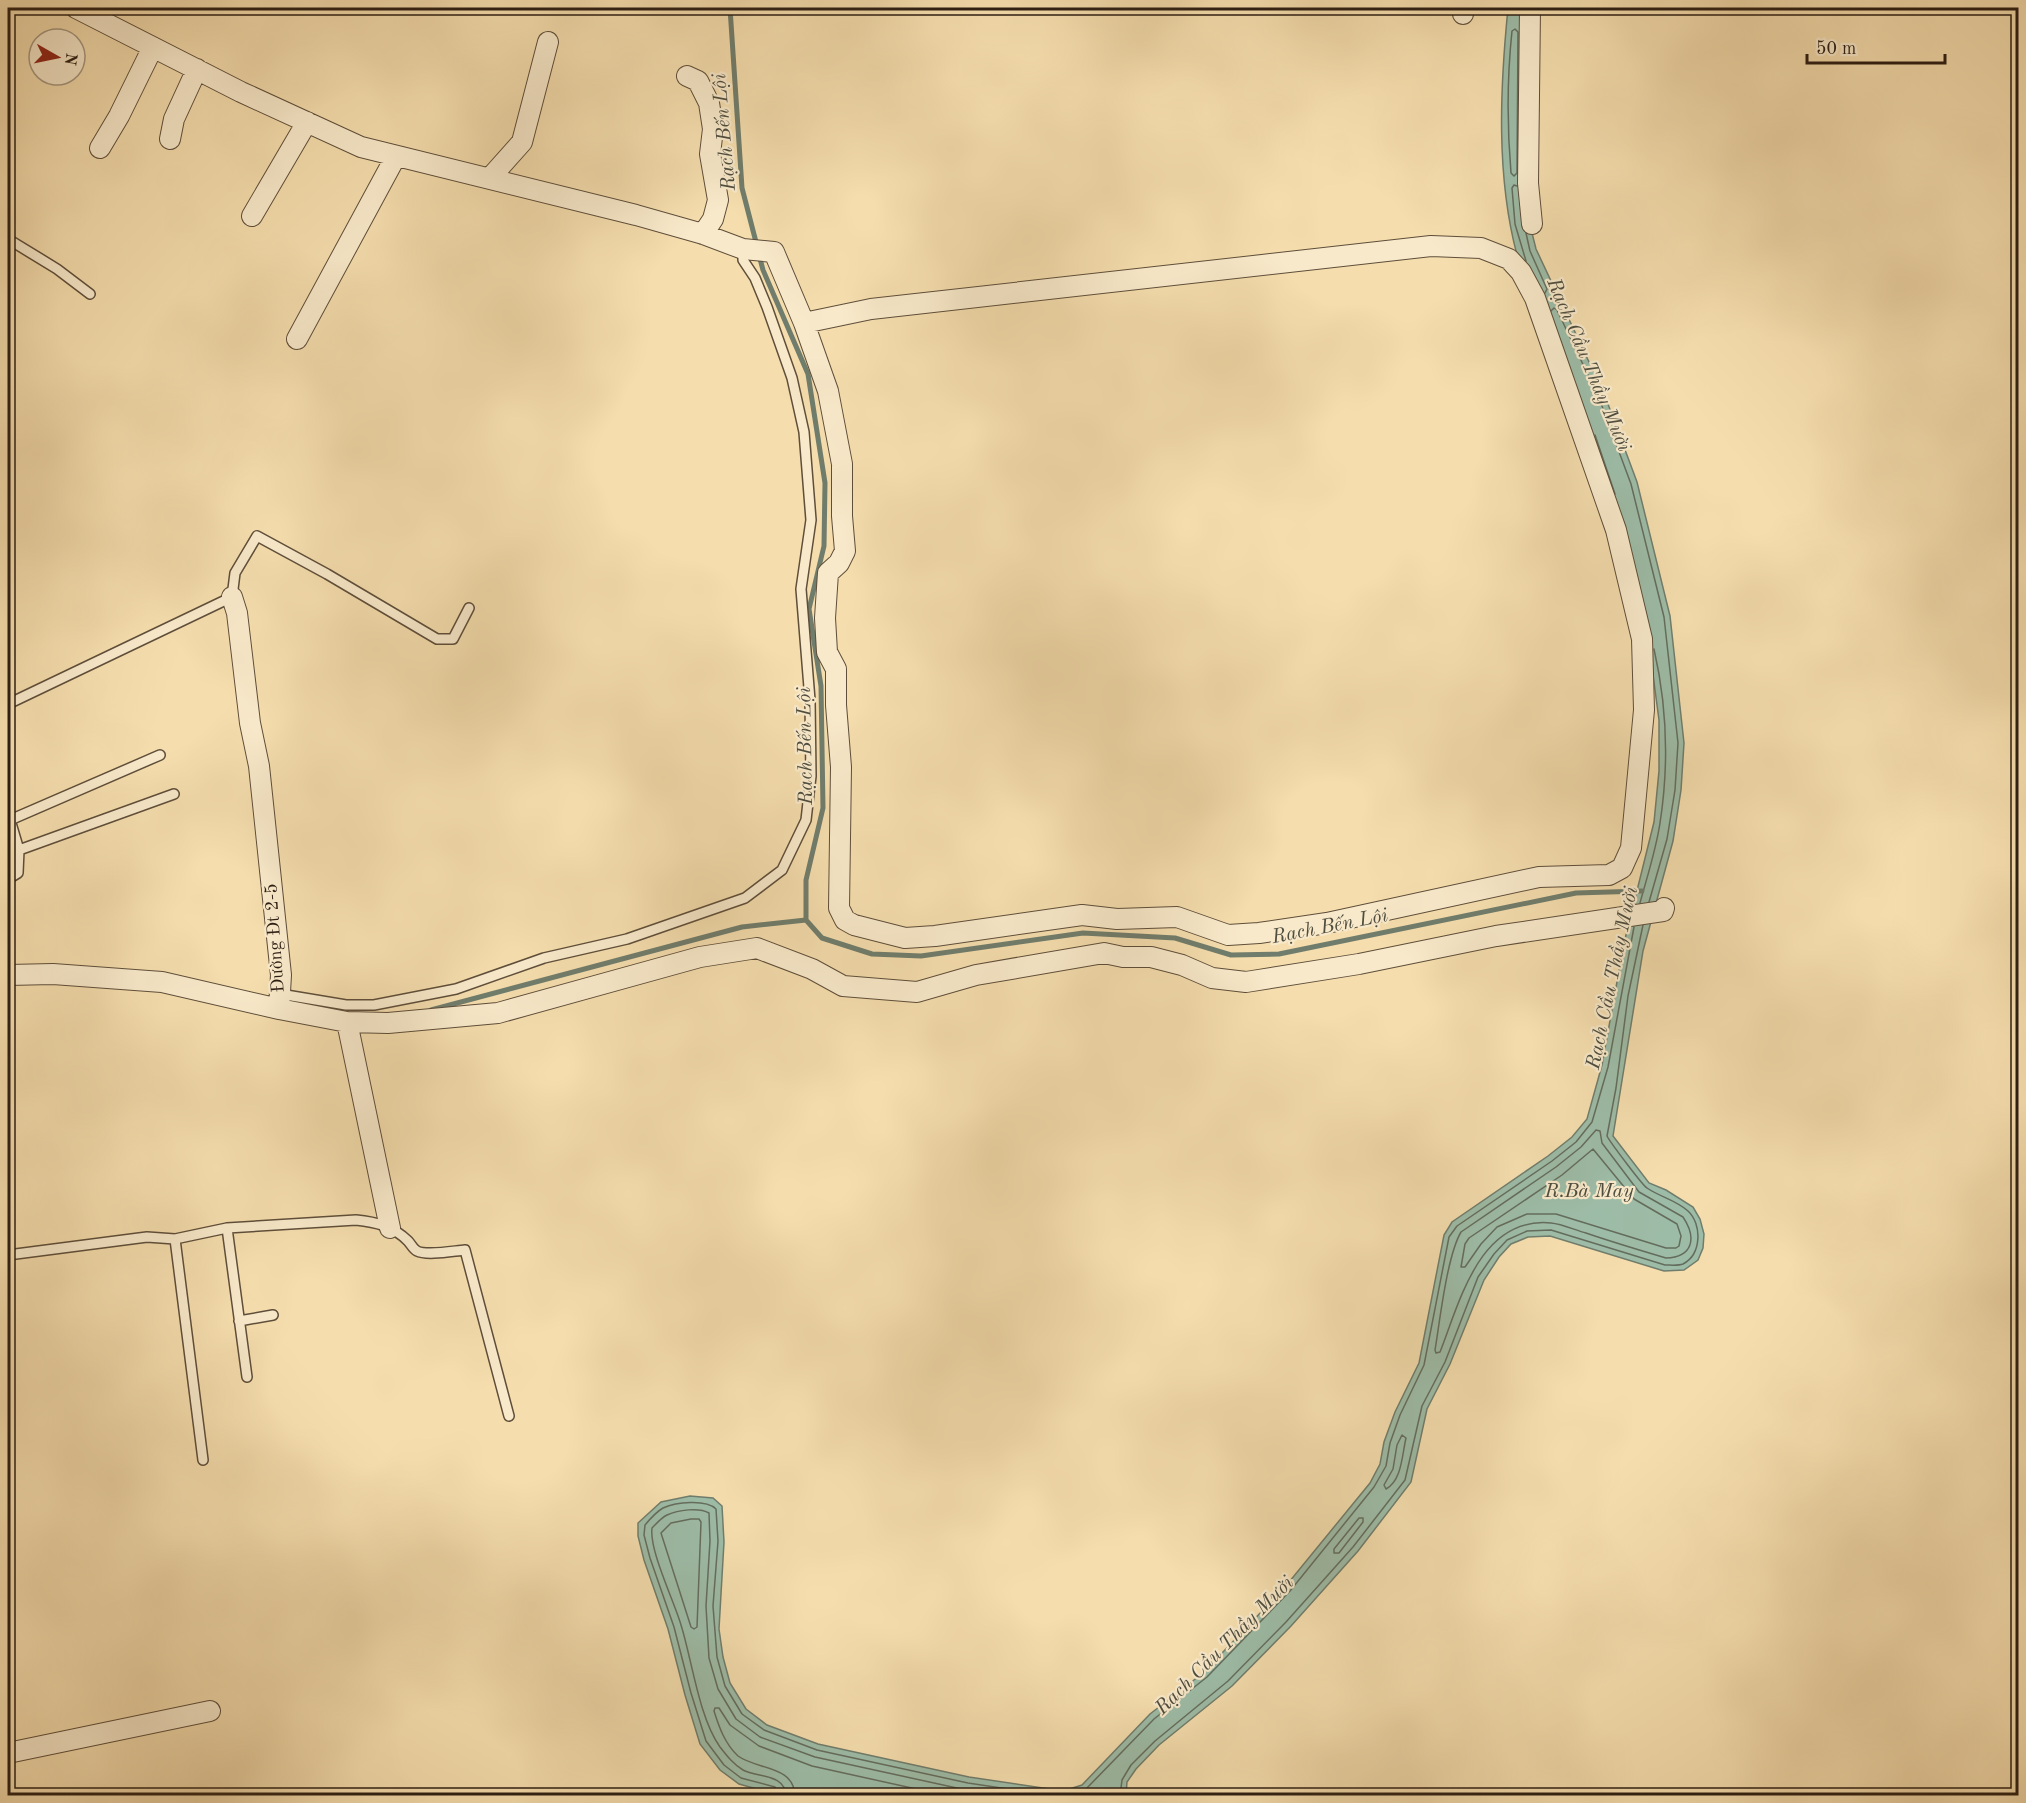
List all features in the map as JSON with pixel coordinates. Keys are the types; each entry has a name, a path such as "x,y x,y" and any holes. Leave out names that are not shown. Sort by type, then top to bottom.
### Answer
{"street":[{"path":"76,8 361,147 490,178 703,234 751,249 774,252 804,323 828,391 842,464 845,551 839,563 828,573 825,618 827,652 836,669 836,705 841,766 839,908 845,920 854,925 905,938 935,936 1082,915 1118,919 1177,917 1228,934 1259,933 1327,923 1539,877 1609,875 1622,868 1631,848 1644,710 1641,639 1616,530 1571,399 1535,298 1521,272 1509,259 1481,248 1431,246 882,308 804,323"},
{"path":"1530,8 1528,183 1532,224"},
{"path":"490,178 522,142 548,42"},
{"path":"100,148 153,46"},
{"path":"170,139 174,119 197,69"},
{"path":"687,76 698,81 709,103 713,129 710,154 718,200 712,219 703,234"},
{"path":"252,216 307,122"},
{"path":"297,339 396,156"},
{"name":"Đường Đt 2-5","path":"8,975 53,974 162,982 280,1001 281,975 259,766 250,723 237,613 232,597"},
{"path":"280,1001 347,1022 388,1023 498,1013 700,957 757,948 812,969 843,986 917,992 976,975 1104,953 1124,957 1151,957 1182,965 1212,978 1246,982 1359,964 1496,936 1661,910"},
{"path":"347,1022 390,1228"},
{"path":"8,1754 210,1711"}],"lane":[{"path":"8,239 57,269 90,294"},
{"path":"280,1001 374,1005 456,989 544,958 627,939 745,898 782,870 806,820 811,776 810,700 801,589 811,520 804,432 792,378 767,307 755,278 743,260 751,249"},
{"path":"8,704 232,597 235,573 257,536 437,639 453,639 469,608"},
{"path":"8,879 18,873 19,850 9,816 160,755"},
{"path":"19,850 174,794"},
{"path":"8,1255 147,1238 175,1239 227,1228 356,1220 375,1221 390,1228 407,1240 416,1250 424,1253 465,1250 509,1416"},
{"path":"227,1228 247,1377"},
{"path":"175,1239 203,1460"},
{"path":"239,1321 273,1315"}],"water":[{"name":"R.Bà May","path":"1508,8 1525,8 1527,213 1536,249 1605,396 1637,482 1670,616 1684,743 1681,790 1673,841 1643,951 1613,1136 1649,1183 1666,1190 1693,1207 1700,1219 1704,1234 1703,1248 1698,1260 1684,1270 1664,1271 1550,1236 1528,1237 1511,1244 1499,1257 1484,1280 1450,1364 1427,1409 1411,1482 1358,1551 1291,1626 1232,1686 1159,1745 1136,1769 1127,1782 1126,1795 782,1796 739,1784 720,1770 700,1744 668,1629 644,1560 638,1536 638,1523 661,1502 690,1496 713,1498 722,1506 724,1542 719,1629 723,1657 730,1683 746,1709 767,1725 818,1744 969,1777 1063,1791 1082,1785 1150,1714 1203,1673 1285,1587 1370,1483 1380,1464 1384,1442 1395,1412 1419,1363 1444,1235 1452,1222 1548,1156 1572,1137 1587,1119 1602,1065 1624,943 1654,822 1659,771 1659,720 1653,675 1629,570 1517,255 1510,225 1502,132 1503,70"}],"waterway":[{"name":"Rạch Bến Lội","path":"730,8 742,188 757,246"},
{"name":"Rạch Bến Lội","path":"759,255 763,270 808,374 825,483 824,546 809,609 821,686 823,808 806,880 806,920 822,938 872,954 921,956 1083,933 1175,938 1231,955 1279,954 1576,893 1642,891"},
{"path":"431,1010 742,927 806,920"}],"water label":[{"name":"Rạch Cầu Thầy Mười","path":"1588,365"},
{"name":"Rạch Cầu Thầy Mười","path":"1613,978"},
{"name":"Rạch Cầu Thầy Mười","path":"1225,1646"}]}
